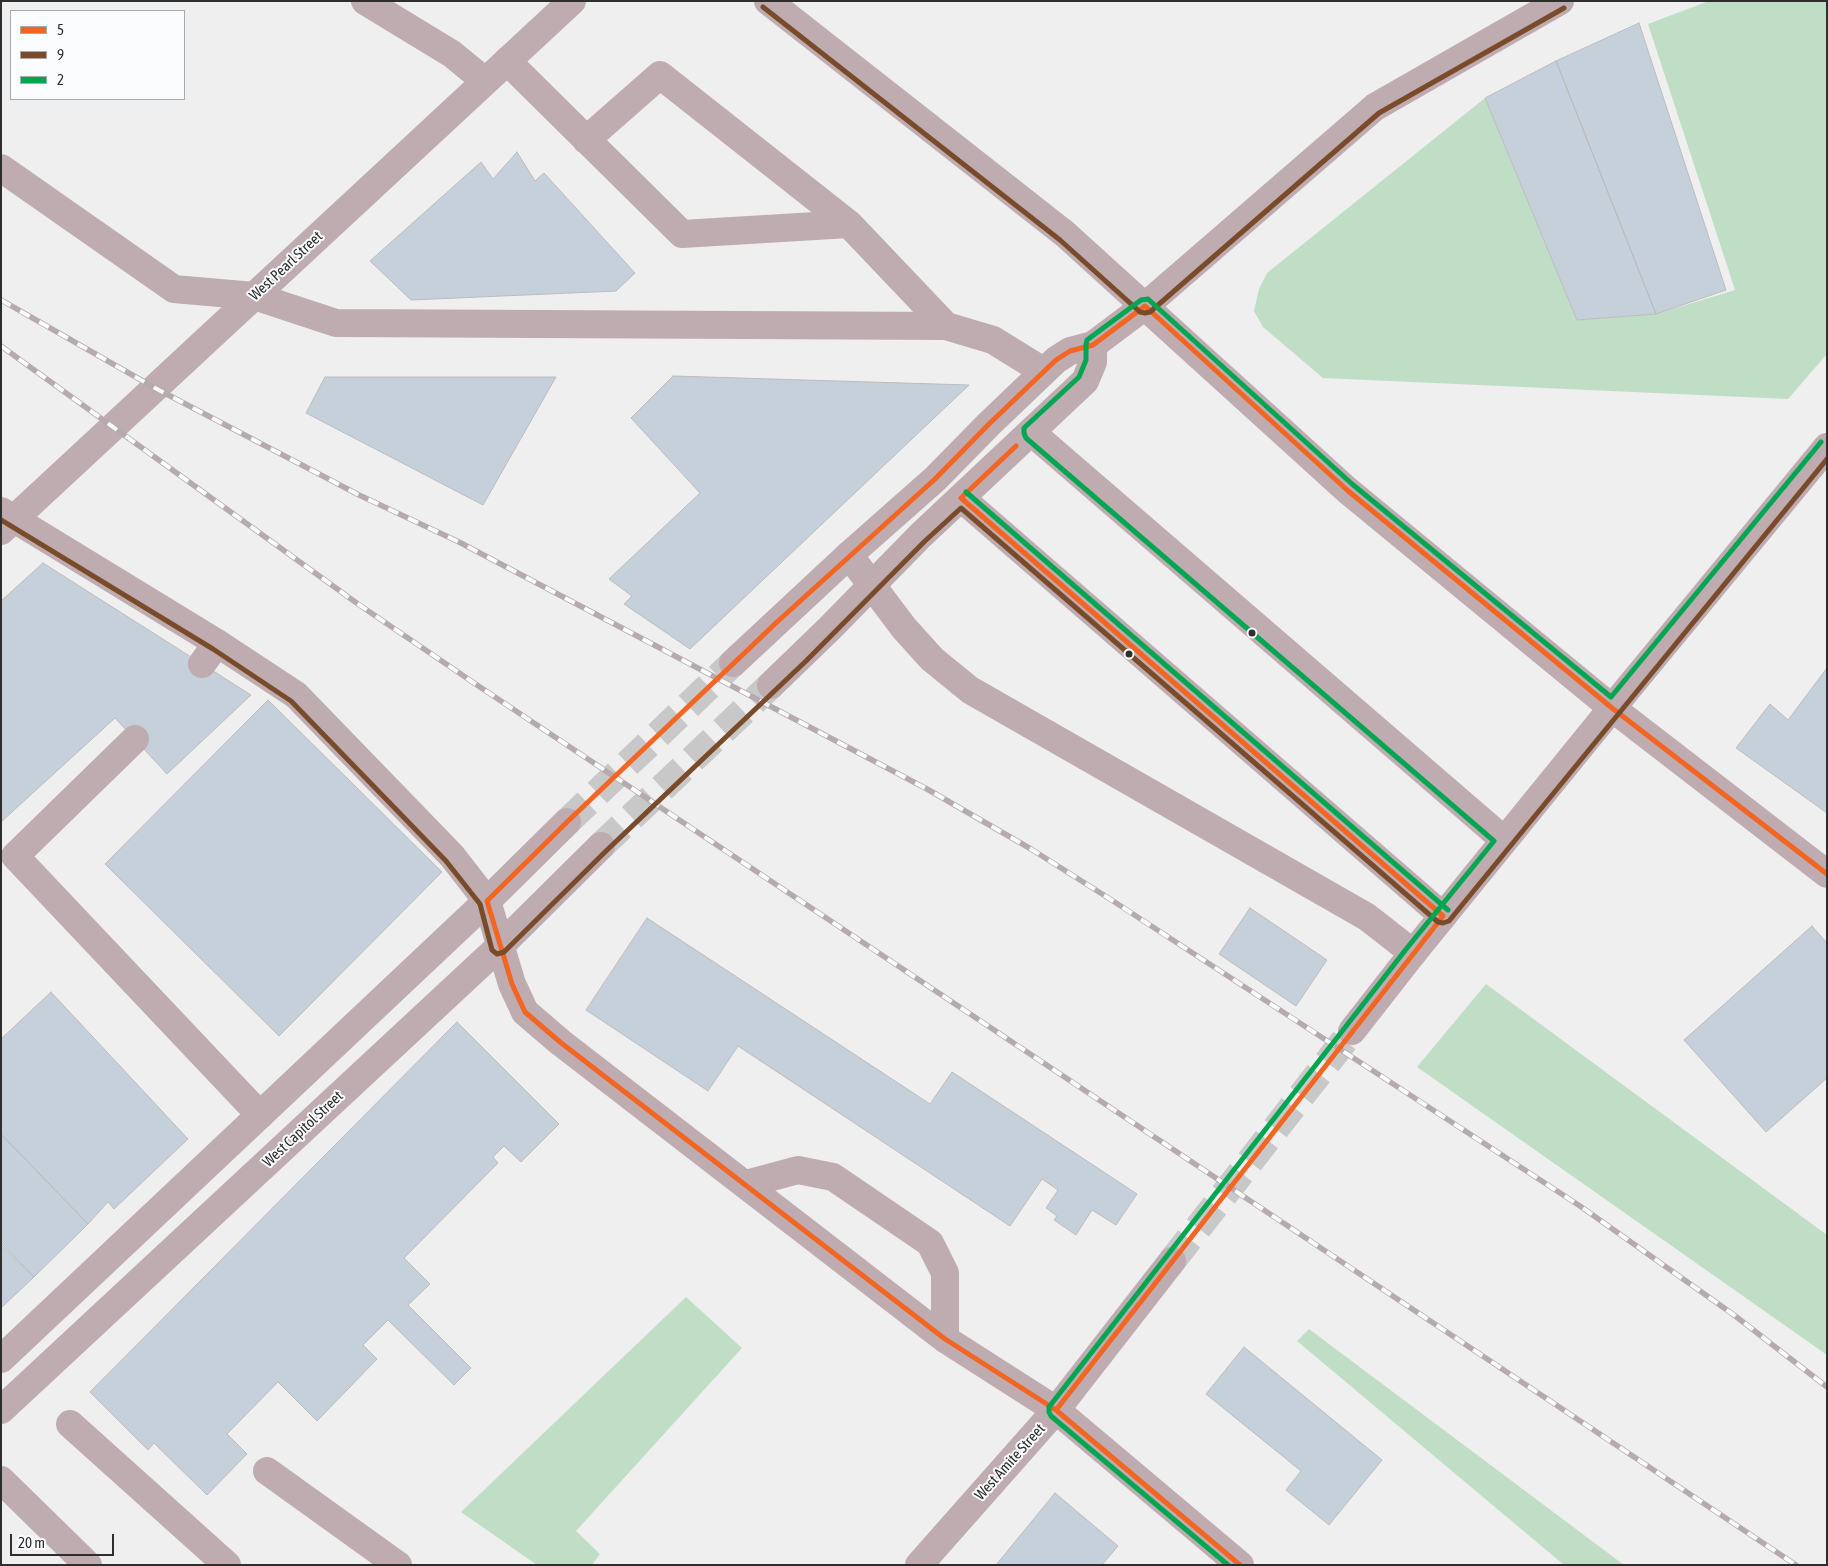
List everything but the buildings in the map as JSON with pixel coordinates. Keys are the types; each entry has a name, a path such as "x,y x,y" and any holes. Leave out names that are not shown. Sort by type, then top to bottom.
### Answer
{"main road":[{"name":"West Pearl Street","path":"6,520 254,296 572,1"},
{"path":"768,1 1065,234 1347,490 1612,708 1827,874"},
{"path":"733,663 849,555 935,479 1056,360 1070,351 1093,345 1146,306 1375,107 1560,1"},
{"path":"771,685 960,498 1085,381 1093,362 1093,345"},
{"path":"1352,1031 1504,840 1827,448"},
{"path":"1,1359 487,901 566,822"},
{"name":"West Capitol Street","path":"1,1410 499,947 601,846"},
{"name":"West Amite Street","path":"919,1565 1056,1410 1172,1261"}],"street":[{"path":"365,1 452,54 485,81"},
{"path":"507,61 682,234 849,224"},
{"path":"586,140 660,75 849,224 946,326"},
{"path":"1,168 174,289 254,296 336,322 946,326 993,340 1044,371"},
{"path":"1031,432 1504,840"},
{"path":"960,498 1443,916"},
{"path":"6,520 210,654 296,695 452,856 487,901 499,947 512,984 525,1012 560,1042 945,1339 1056,1410 1240,1565"},
{"path":"849,555 904,628 932,659 970,690 1367,917 1413,952"},
{"path":"135,739 15,856 260,1115"},
{"path":"746,1184 798,1170 833,1177 930,1243 945,1273 945,1339"},
{"path":"70,1424 227,1565"},
{"path":"267,1471 398,1565"},
{"path":"1,1480 88,1565"}],"green space":[{"path":"1709,1 1827,1 1827,354 1788,399 1323,378 1263,327 1254,311 1259,289 1267,273 1485,98 1577,320 1656,314 1735,290 1648,24"},
{"path":"1486,984 1827,1235 1827,1355 1417,1067"},
{"path":"686,1297 742,1348 576,1531 600,1554 592,1565 537,1565 461,1512"},
{"path":"1309,1329 1624,1565 1564,1565 1297,1341"}],"tunnel":[{"path":"567,822 733,663"},
{"path":"601,846 771,685"},
{"path":"1172,1261 1352,1031"}],"railway":[{"path":"1,300 155,388 359,495 459,542 927,789 1031,849 1580,1206 1734,1315 1827,1387"},
{"path":"1,346 358,604 474,683 1796,1565"}],"transit line":[{"name":"9","path":"763,7 1060,240 1140,312 1145,313 1150,312 1379,113 1564,8"},
{"name":"2","path":"1228,1565 1051,1416 1049,1407 1407,948 1494,841 1026,438 1024,428 1079,377 1086,360 1087,340 1141,300 1148,299 1352,484 1611,697 1821,442"},
{"name":"5","path":"1240,1565 1056,1410 945,1339 560,1042 525,1012 512,984 487,901 777,622 935,479 1056,360 1070,351 1093,345 1145,306 1347,490 1612,708 1827,874"},
{"name":"5","path":"1016,446 961,498 1443,916 1056,1410"},
{"name":"9","path":"1,520 213,649 291,701 446,861 480,904 492,950 497,954 504,952 606,851 806,661 925,541 961,508 1438,922 1443,923 1449,921 1827,459"},
{"name":"2","path":"966,492 1448,910"}]}
